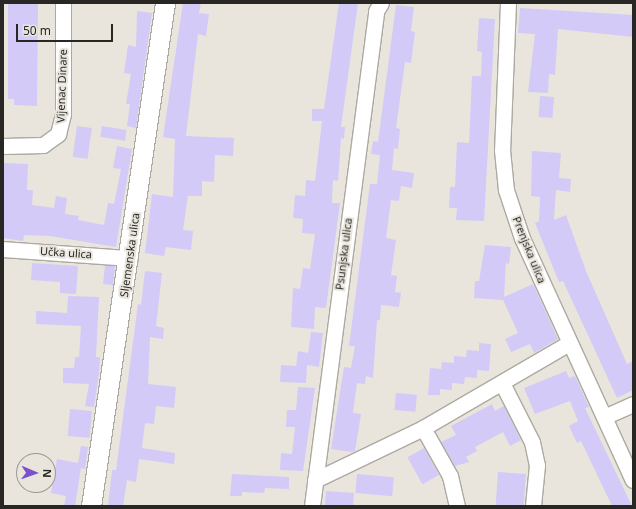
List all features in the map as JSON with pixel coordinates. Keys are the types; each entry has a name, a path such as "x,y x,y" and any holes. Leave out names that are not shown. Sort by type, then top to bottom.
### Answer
{"street":[{"name":"Vijenac Dinare","path":"3,146 43,145 58,134 63,114 63,3"},
{"name":"Sljemenska ulica","path":"91,506 130,258 165,3"},
{"name":"Psunjska ulica","path":"312,506 376,11 381,3"},
{"name":"Prenjska ulica","path":"508,3 502,150 506,190 522,238 569,343 606,416 633,480"},
{"name":"Učka ulica","path":"3,249 130,258"},
{"path":"315,480 423,428 569,343"},
{"path":"502,383 532,442 537,465 533,506"},
{"path":"606,416 633,404"},
{"path":"423,428 450,476 457,506"}],"building":[{"path":"8,3 38,3 37,106 14,105 14,99 8,99"},
{"path":"183,3 201,3 199,13 209,14 206,36 198,34 186,136 234,138 233,156 215,155 214,182 202,181 202,196 188,196 183,230 193,231 191,250 166,247 164,256 145,253 152,194 173,197 175,139 163,137"},
{"path":"339,3 358,3 341,127 345,127 344,139 341,138 338,181 333,180 332,203 340,203 326,308 315,307 314,329 291,327 293,288 300,289 303,268 310,269 315,234 302,233 303,219 293,218 295,195 305,196 306,180 315,181 322,121 312,121 312,109 324,109"},
{"path":"396,5 414,7 411,31 415,32 411,63 405,62 396,128 400,129 398,149 394,148 392,170 414,173 412,188 401,186 399,201 391,200 386,238 396,240 391,275 397,276 395,292 401,293 399,307 381,305 380,320 377,320 373,378 366,376 365,384 357,383 353,413 361,414 355,451 352,452 331,449 344,367 351,368 355,346 349,346 370,184 377,184 380,155 371,154 373,141 378,142"},
{"path":"520,8 633,15 633,37 558,29 555,75 549,74 548,93 528,92 535,34 518,33"},
{"path":"137,11 152,13 136,128 127,126 130,104 126,104 131,74 124,73 128,45 136,47"},
{"path":"479,18 495,19 484,221 456,220 457,208 449,208 450,187 455,187 457,142 469,143 472,76 481,76 482,52 477,51"},
{"path":"540,96 554,97 553,118 539,117"},
{"path":"77,126 92,128 88,159 73,157"},
{"path":"102,126 127,130 125,141 100,137"},
{"path":"117,146 132,149 116,247 50,236 24,235 23,241 3,238 3,163 28,164 27,190 33,190 32,205 54,208 56,196 67,198 65,214 79,216 78,220 104,225 108,203 114,204 121,169 113,168"},
{"path":"532,151 561,153 559,178 571,179 570,192 556,190 554,220 566,215 586,271 627,364 633,361 633,390 617,398 563,281 559,282 535,223 539,221 540,197 531,196"},
{"path":"485,245 511,247 509,264 506,263 504,297 533,284 558,339 534,353 530,344 511,352 505,339 518,333 503,300 474,298 475,281 479,281"},
{"path":"32,263 78,266 76,294 60,293 60,282 31,280"},
{"path":"105,265 115,266 113,285 103,284"},
{"path":"145,271 162,273 156,326 164,328 163,339 150,337 148,384 176,387 174,408 156,406 154,424 145,423 142,448 175,453 174,464 139,459 136,482 127,480 123,506 108,506 112,470 116,470 138,304 141,305"},
{"path":"68,296 99,297 96,357 100,357 94,407 85,406 89,384 63,383 63,368 74,368 75,357 79,357 81,326 36,324 36,311 67,313"},
{"path":"311,332 323,333 319,367 307,365 306,383 280,382 281,365 296,366 298,351 308,353"},
{"path":"479,343 491,344 489,371 477,370 477,378 465,377 464,384 452,383 452,390 440,389 440,395 428,395 430,368 441,369 442,362 454,363 454,356 466,357 467,350 479,351"},
{"path":"566,371 569,378 575,376 589,407 585,408 632,506 612,506 581,441 577,443 569,426 578,421 570,401 535,414 524,388"},
{"path":"298,387 315,388 303,471 280,470 281,453 292,454 295,427 286,427 287,410 296,410"},
{"path":"396,393 417,395 415,412 395,410"},
{"path":"492,404 495,411 504,406 521,440 510,446 503,432 475,447 477,451 466,457 469,462 455,466 441,442 456,435 451,426"},
{"path":"70,409 92,411 90,438 68,436"},
{"path":"81,446 88,447 85,469 81,468 75,506 64,506 66,496 51,493 56,493 57,459 78,463"},
{"path":"424,448 439,475 422,484 407,457"},
{"path":"498,472 526,474 524,506 496,506"},
{"path":"232,474 289,477 289,489 265,488 264,493 242,492 242,496 230,496"},
{"path":"357,474 394,477 392,496 355,493"},
{"path":"326,491 354,493 353,506 325,506"}]}
